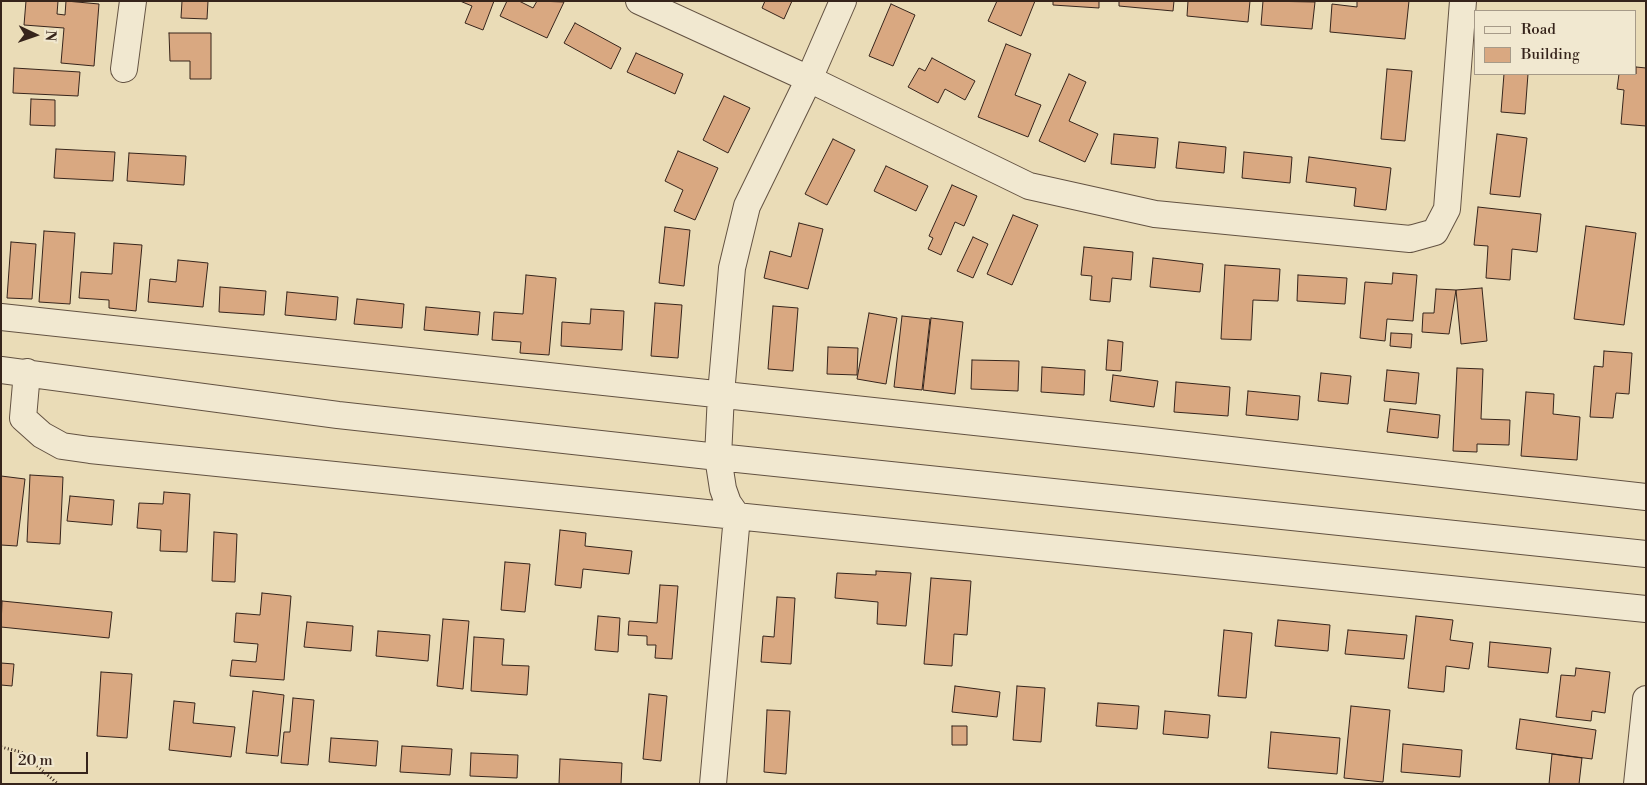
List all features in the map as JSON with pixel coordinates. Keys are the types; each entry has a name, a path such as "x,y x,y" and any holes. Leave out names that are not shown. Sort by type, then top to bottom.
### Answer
{"street":[{"path":"124,69 133,1"},
{"path":"639,1 809,79 1029,186 1156,214 1410,239 1435,232 1447,209 1463,1"},
{"path":"713,784 737,516 728,503 723,489 718,457 721,394 732,268 747,206 809,79 842,1"},
{"path":"1,317 721,394 1646,497"},
{"path":"1,370 338,415 718,457 1646,554"},
{"path":"27,372 24,418 42,435 62,446 1646,609"},
{"path":"1637,784 1646,699"}],"path":[{"path":"1,747 21,752 58,784"}],"building":[{"path":"26,1 58,1 57,14 65,15 66,1 99,4 94,66 61,63 64,28 24,25"},
{"path":"182,1 208,1 207,19 181,18"},
{"path":"460,1 494,1 483,30 465,23 472,6"},
{"path":"507,1 519,1 533,8 537,1 564,2 547,38 500,16"},
{"path":"765,1 792,1 784,19 762,8"},
{"path":"997,1 1035,1 1021,36 988,21"},
{"path":"1053,1 1099,1 1099,8 1053,5"},
{"path":"1119,1 1174,1 1173,11 1119,6"},
{"path":"1188,1 1250,1 1248,22 1187,16"},
{"path":"1263,1 1315,2 1312,29 1261,25"},
{"path":"1357,1 1409,1 1405,39 1330,32 1332,4 1357,7"},
{"path":"891,4 915,15 893,66 869,56"},
{"path":"575,23 621,48 611,69 564,43"},
{"path":"169,33 211,33 211,79 190,79 190,61 170,61"},
{"path":"1006,44 1031,54 1015,95 1041,105 1028,137 978,117"},
{"path":"636,53 683,74 675,94 627,72"},
{"path":"932,58 975,81 965,100 945,89 938,103 908,87 919,68 925,71"},
{"path":"1637,67 1646,68 1646,126 1621,124 1624,90 1617,89 1619,75 1637,75"},
{"path":"14,68 80,72 78,96 13,93"},
{"path":"1387,69 1412,71 1405,141 1381,139"},
{"path":"1069,74 1086,82 1069,121 1098,134 1085,162 1039,141"},
{"path":"1504,75 1528,75 1525,114 1501,112"},
{"path":"724,96 750,108 728,153 703,140"},
{"path":"31,99 55,100 55,126 30,125"},
{"path":"1114,134 1158,138 1155,168 1111,164"},
{"path":"1497,134 1527,138 1520,197 1490,194"},
{"path":"833,139 855,150 827,205 805,194"},
{"path":"1179,142 1226,147 1224,173 1176,168"},
{"path":"56,149 115,152 113,181 54,178"},
{"path":"678,151 718,168 695,220 674,211 683,190 665,181"},
{"path":"1244,152 1292,157 1290,183 1242,178"},
{"path":"129,153 186,156 184,185 127,181"},
{"path":"1309,157 1391,168 1386,210 1354,206 1356,188 1306,182"},
{"path":"886,166 928,186 916,211 874,191"},
{"path":"952,185 977,196 964,226 955,222 941,255 928,249 933,238 929,236"},
{"path":"1478,207 1541,214 1537,252 1512,249 1510,280 1486,278 1488,246 1474,245"},
{"path":"1013,215 1038,225 1012,285 987,274"},
{"path":"799,223 823,229 808,289 764,278 770,251 791,257"},
{"path":"1586,226 1636,233 1624,325 1574,319"},
{"path":"665,227 690,230 684,286 659,283"},
{"path":"44,231 75,233 70,304 39,302"},
{"path":"973,237 988,244 973,278 957,271"},
{"path":"11,242 36,244 32,299 7,298"},
{"path":"114,243 142,245 136,311 109,308 109,300 79,298 81,272 112,274"},
{"path":"1084,247 1133,252 1131,280 1112,278 1110,302 1090,300 1092,276 1081,275"},
{"path":"1153,258 1203,264 1200,292 1150,287"},
{"path":"178,260 208,263 203,307 148,302 150,279 176,282"},
{"path":"1225,265 1280,269 1278,301 1253,300 1251,340 1221,339"},
{"path":"1393,273 1417,275 1413,321 1387,319 1385,341 1360,338 1365,282 1392,284"},
{"path":"526,275 556,278 549,355 520,353 521,342 492,340 494,312 523,314"},
{"path":"1298,275 1347,278 1345,304 1297,301"},
{"path":"220,287 266,291 264,315 219,312"},
{"path":"1482,288 1487,341 1461,344 1456,290"},
{"path":"1436,289 1456,290 1449,334 1422,332 1423,313 1434,313"},
{"path":"287,292 338,297 336,320 285,315"},
{"path":"357,299 404,304 402,328 354,324"},
{"path":"655,303 682,305 678,358 651,356"},
{"path":"773,306 798,308 793,371 768,369"},
{"path":"426,307 480,312 478,335 424,330"},
{"path":"591,309 624,311 622,350 561,346 562,322 590,324"},
{"path":"869,313 897,318 886,384 857,379"},
{"path":"902,316 930,319 922,390 894,387"},
{"path":"931,318 963,322 955,394 923,390"},
{"path":"1391,333 1412,334 1411,348 1390,346"},
{"path":"1108,340 1123,342 1121,371 1106,370"},
{"path":"828,347 858,348 857,375 827,374"},
{"path":"1604,351 1632,353 1629,394 1616,393 1613,418 1590,417 1594,366 1603,367"},
{"path":"972,360 1019,361 1018,391 971,389"},
{"path":"1042,367 1085,370 1084,395 1041,392"},
{"path":"1457,368 1483,369 1481,419 1510,420 1509,445 1477,444 1477,452 1453,451"},
{"path":"1387,370 1419,373 1416,404 1384,401"},
{"path":"1321,373 1351,376 1348,404 1318,401"},
{"path":"1113,375 1158,381 1154,407 1110,401"},
{"path":"1176,382 1230,387 1228,416 1174,412"},
{"path":"1248,391 1300,396 1298,420 1246,415"},
{"path":"1526,392 1554,394 1553,414 1580,417 1577,460 1521,456"},
{"path":"1390,409 1440,415 1438,438 1387,432"},
{"path":"30,475 63,477 60,544 27,542"},
{"path":"1,476 25,479 17,546 1,545"},
{"path":"164,492 190,494 187,552 160,551 161,530 137,528 139,503 163,504"},
{"path":"70,496 114,500 112,525 67,521"},
{"path":"560,530 586,533 585,546 632,551 629,574 583,569 581,588 555,585"},
{"path":"214,532 237,534 235,582 212,581"},
{"path":"505,562 530,564 525,612 501,610"},
{"path":"876,571 911,573 906,626 877,624 878,602 835,598 837,573 876,575"},
{"path":"931,578 971,581 967,635 954,634 952,666 924,664"},
{"path":"660,585 678,586 672,659 655,658 656,645 647,645 647,636 628,635 629,621 657,623"},
{"path":"262,593 291,596 284,680 230,676 232,660 256,662 258,644 234,642 236,613 260,615"},
{"path":"777,597 795,598 791,664 761,662 763,636 774,637"},
{"path":"2,601 112,612 109,638 1,627"},
{"path":"598,616 620,618 618,652 595,650"},
{"path":"1416,616 1453,620 1450,640 1473,643 1469,669 1446,666 1444,692 1408,688"},
{"path":"443,619 469,621 463,689 437,686"},
{"path":"1278,620 1330,625 1328,651 1275,646"},
{"path":"307,622 353,626 351,651 304,647"},
{"path":"1224,630 1252,633 1246,698 1218,696"},
{"path":"1348,630 1407,635 1404,659 1345,654"},
{"path":"378,631 430,635 428,661 376,656"},
{"path":"474,637 504,639 502,665 529,666 527,695 471,691"},
{"path":"1490,642 1551,648 1548,673 1488,667"},
{"path":"1,663 14,664 12,686 1,685"},
{"path":"1576,668 1610,672 1605,713 1592,711 1591,721 1556,717 1561,675 1575,676"},
{"path":"101,672 132,674 127,738 97,736"},
{"path":"955,686 1000,692 997,717 952,712"},
{"path":"1017,686 1045,688 1041,742 1013,740"},
{"path":"253,691 284,695 278,756 246,753"},
{"path":"649,694 667,696 661,761 643,759"},
{"path":"293,698 314,700 308,765 281,763 284,732 290,732"},
{"path":"174,701 195,703 193,723 235,727 231,757 169,750"},
{"path":"1098,703 1139,706 1137,729 1096,726"},
{"path":"1351,706 1390,710 1383,782 1344,778"},
{"path":"767,710 790,711 786,774 764,772"},
{"path":"1165,711 1210,715 1208,738 1163,734"},
{"path":"1520,719 1596,730 1592,759 1516,749"},
{"path":"952,726 967,726 967,745 952,745"},
{"path":"1271,732 1340,738 1337,774 1268,768"},
{"path":"331,738 378,741 376,766 329,762"},
{"path":"1403,744 1462,750 1460,777 1401,772"},
{"path":"402,746 452,749 450,775 400,772"},
{"path":"471,753 518,755 517,778 470,776"},
{"path":"1552,754 1582,758 1579,784 1549,784"},
{"path":"560,759 622,763 621,784 559,784"}]}
